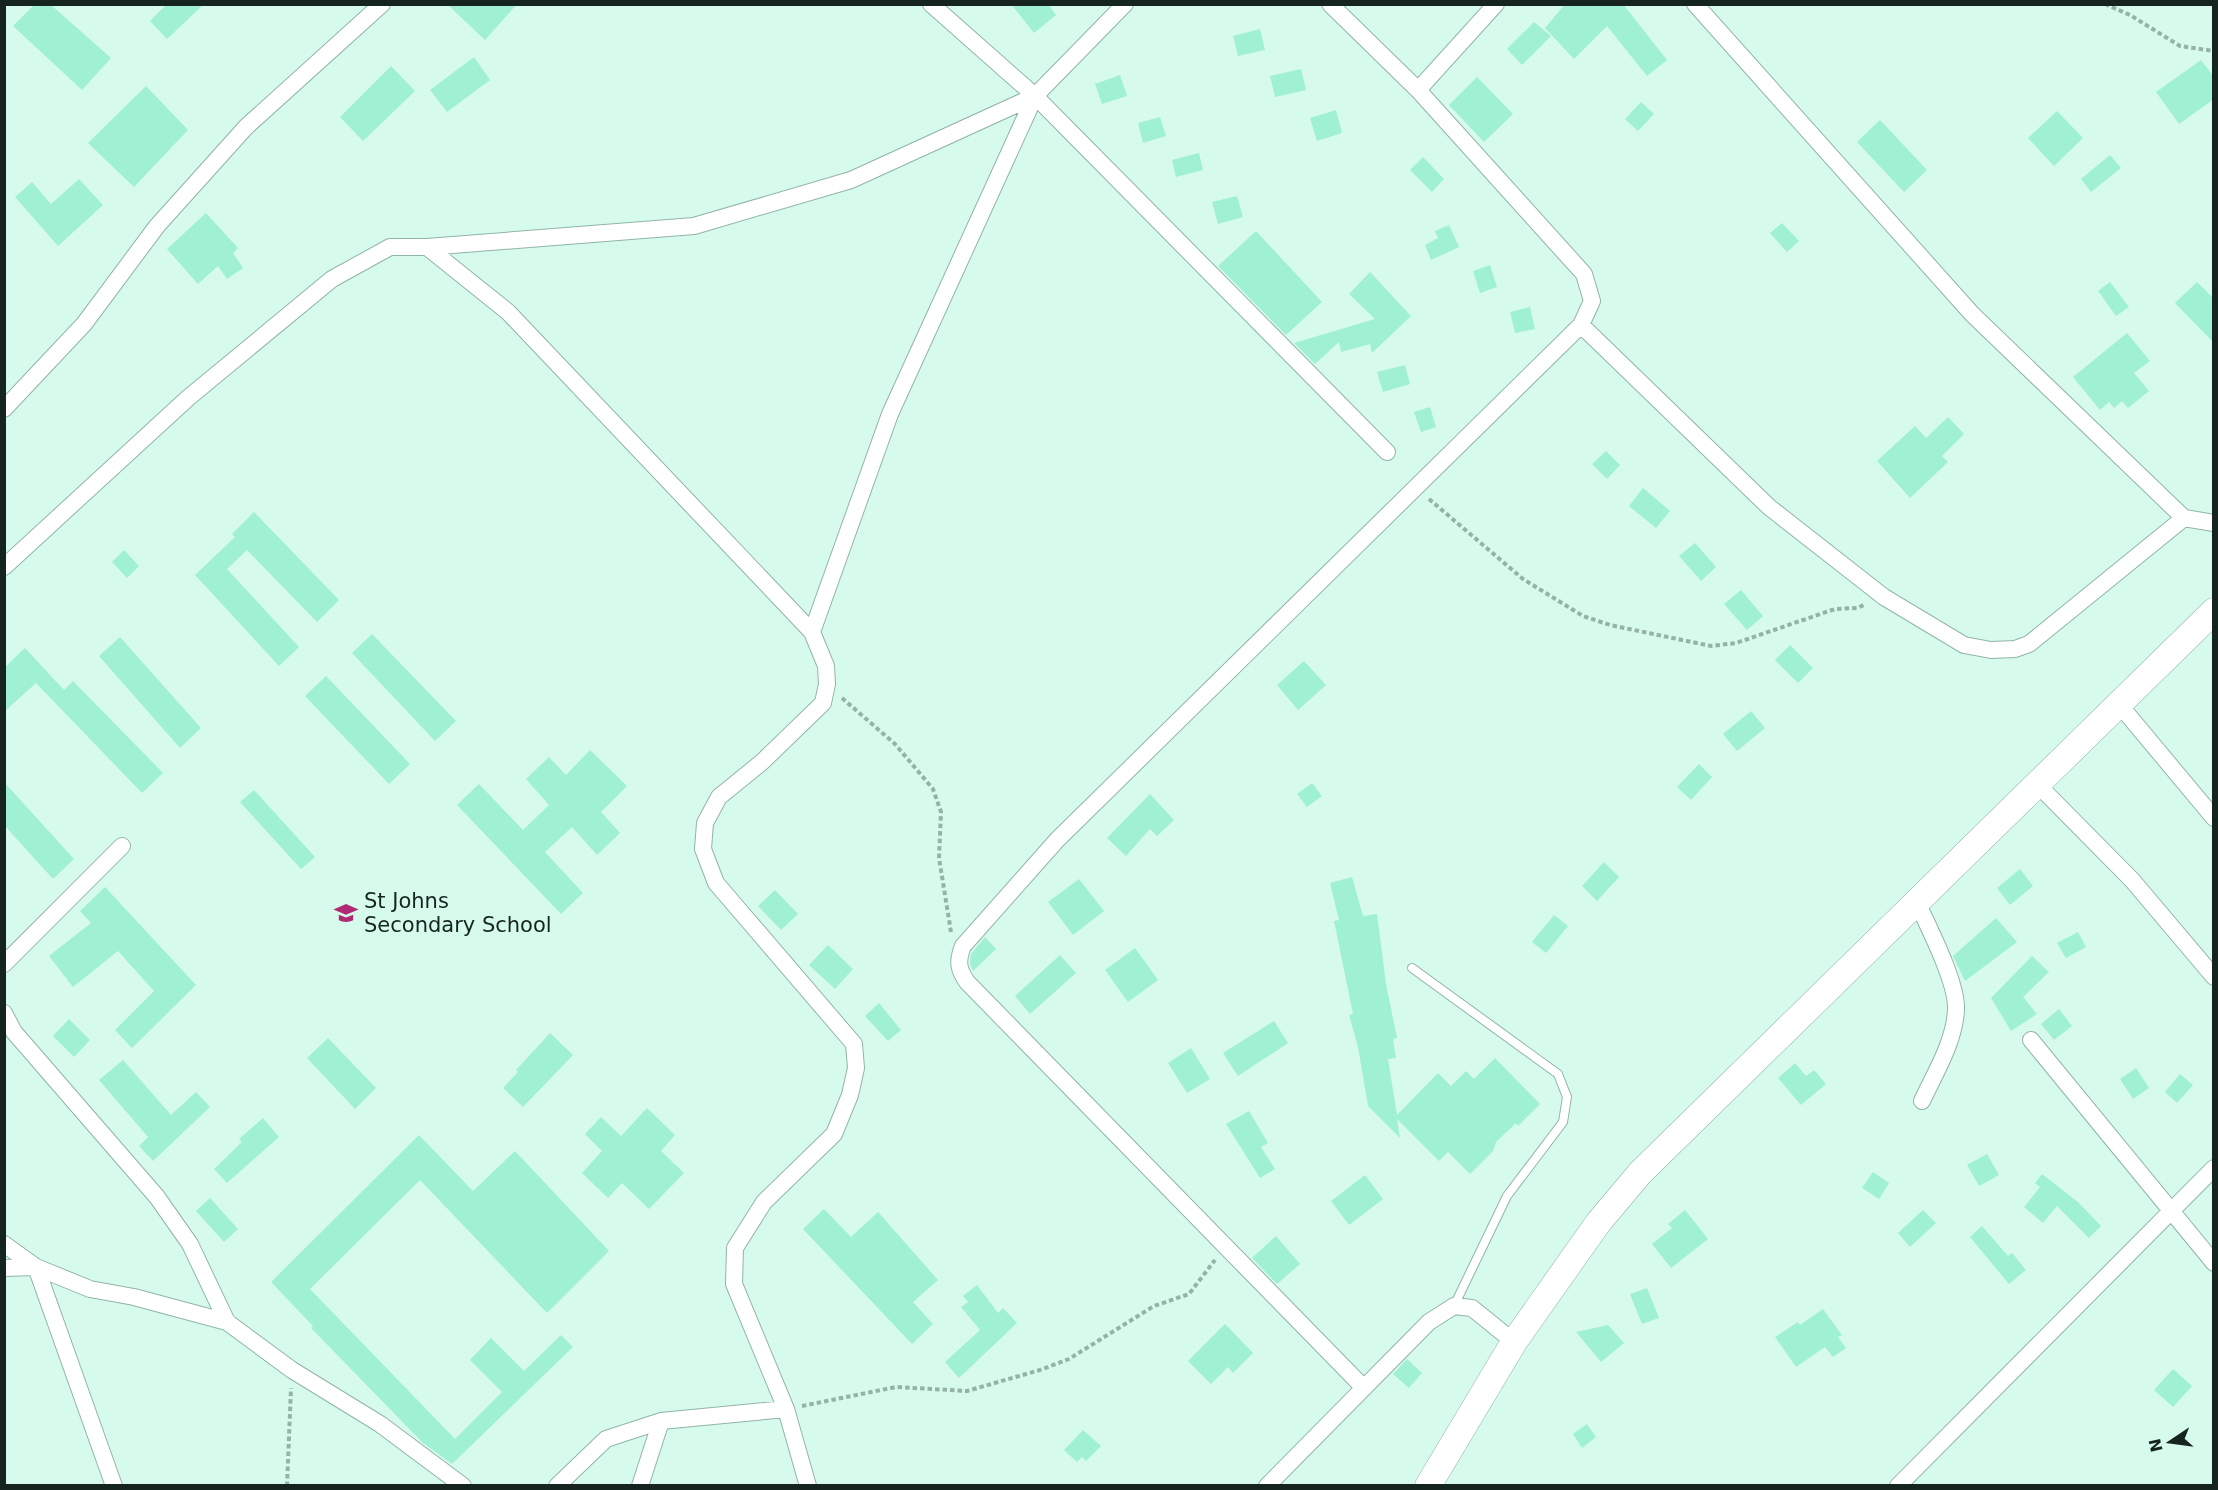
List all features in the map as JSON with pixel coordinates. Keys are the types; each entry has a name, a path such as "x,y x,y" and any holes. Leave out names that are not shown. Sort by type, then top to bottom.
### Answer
{"main road":[{"path":"1428,1485 1514,1342 1598,1224 1640,1173 1916,900 2214,611"}],"street":[{"path":"4,409 84,324 158,226 246,128 382,4"},
{"path":"931,4 1035,96 1387,452"},
{"path":"812,633 890,414 1035,96 1125,4"},
{"path":"1330,4 1418,90 1584,274 1592,301 1581,326 1057,840 963,946 958,959 961,973 967,982 1364,1388"},
{"path":"1418,90 1496,4"},
{"path":"1695,4 1972,314 2184,518 2214,523"},
{"path":"4,567 188,398 332,279 390,247 694,226 851,180 1035,96"},
{"path":"427,246 508,312 812,633 826,666 827,684 823,703 719,797 705,823 703,849 716,884 854,1044 856,1068 850,1095 834,1134 764,1202 735,1248 734,1284 786,1409 808,1485"},
{"path":"1581,326 1769,507 1884,597 1964,645 1992,650 2015,649 2029,644 2184,518"},
{"path":"2118,703 2214,818"},
{"path":"2037,784 2132,880 2214,977"},
{"path":"4,964 122,846"},
{"path":"1916,900 1950,978 1957,1008 1949,1043 1922,1101"},
{"path":"4,1013 9,1030 157,1197 190,1244 227,1322"},
{"path":"2031,1040 2214,1263"},
{"path":"1898,1485 2170,1209 2214,1168"},
{"path":"4,1244 36,1267 90,1289 134,1297 227,1322 292,1370 380,1424 463,1485"},
{"path":"4,1268 36,1267"},
{"path":"36,1267 114,1485"},
{"path":"1267,1485 1429,1322 1454,1306 1472,1308 1514,1342"},
{"path":"557,1485 606,1439 661,1421 786,1409"},
{"path":"640,1485 661,1421"}],"lane":[{"path":"1412,968 1558,1074 1567,1097 1563,1122 1506,1196 1454,1306"}],"path":[{"path":"2105,4 2130,15 2180,46 2214,51"},
{"path":"1417,489 1523,579 1583,616 1610,625 1711,646 1736,643 1835,609 1857,608 1884,597"},
{"path":"827,684 895,744 933,789 941,812 939,858 948,921 958,959"},
{"path":"786,1409 896,1387 967,1391 1049,1367 1069,1359 1154,1306 1189,1294 1225,1247"},
{"path":"287,1485 292,1370"}],"building":[{"path":"35,4 50,4 111,58 82,90 13,26"},
{"path":"167,4 204,4 167,39 150,21"},
{"path":"447,4 517,4 485,40"},
{"path":"1011,4 1048,4 1056,15 1034,33"},
{"path":"1565,4 1623,4 1667,60 1647,76 1607,26 1574,59 1545,28"},
{"path":"1534,22 1551,36 1522,65 1507,49"},
{"path":"1260,29 1265,50 1238,56 1233,36"},
{"path":"474,57 490,80 447,112 430,90"},
{"path":"2201,60 2214,77 2214,99 2179,124 2156,92"},
{"path":"391,66 415,91 363,141 340,117"},
{"path":"1301,69 1306,90 1275,97 1270,76"},
{"path":"1120,75 1127,96 1102,104 1095,84"},
{"path":"1477,77 1513,114 1484,142 1449,105"},
{"path":"146,86 188,130 134,187 88,143"},
{"path":"1641,102 1654,114 1638,131 1625,119"},
{"path":"1336,110 1342,133 1317,141 1310,118"},
{"path":"2057,111 2083,138 2054,166 2028,138"},
{"path":"1160,117 1166,136 1143,143 1138,123"},
{"path":"1880,120 1927,170 1904,192 1857,142"},
{"path":"1199,153 1203,170 1176,177 1172,160"},
{"path":"2110,155 2121,168 2091,192 2081,179"},
{"path":"1423,157 1444,179 1432,192 1410,170"},
{"path":"79,179 103,205 58,246 15,197 32,182 51,204"},
{"path":"1237,196 1243,217 1218,224 1212,202"},
{"path":"206,213 238,248 233,253 243,268 227,279 218,266 198,284 167,249"},
{"path":"1782,223 1799,241 1787,252 1770,233"},
{"path":"1449,225 1459,247 1431,260 1425,245 1438,238 1435,231"},
{"path":"1256,231 1322,302 1286,335 1218,266"},
{"path":"1490,265 1497,287 1480,293 1473,271"},
{"path":"1370,272 1411,316 1372,353 1370,344 1341,352 1339,342 1315,364 1294,343 1375,319 1349,294"},
{"path":"2110,282 2129,307 2116,316 2098,291"},
{"path":"2197,282 2214,299 2214,343 2175,303"},
{"path":"1530,307 1535,329 1515,333 1510,312"},
{"path":"2127,333 2150,361 2134,373 2149,391 2128,408 2122,401 2114,408 2109,402 2100,410 2073,377"},
{"path":"1405,365 1410,384 1383,392 1377,372"},
{"path":"1430,407 1436,427 1421,432 1414,412"},
{"path":"1948,417 1964,434 1942,456 1948,462 1910,498 1877,461 1915,426 1926,438"},
{"path":"1606,451 1620,465 1607,479 1592,464"},
{"path":"1643,488 1670,511 1656,528 1629,506"},
{"path":"254,512 339,600 317,622 247,550 227,569 299,647 279,666 195,575 235,537 232,534"},
{"path":"1695,543 1716,567 1701,581 1679,556"},
{"path":"124,550 139,566 127,578 112,562"},
{"path":"1741,590 1763,616 1747,630 1724,604"},
{"path":"372,634 456,721 435,741 352,653"},
{"path":"120,637 201,728 180,748 99,656"},
{"path":"1790,645 1813,668 1798,683 1775,660"},
{"path":"25,648 64,690 73,681 163,773 142,793 36,683 4,712 4,668"},
{"path":"1304,661 1326,685 1298,710 1277,685"},
{"path":"326,676 410,764 389,784 305,696"},
{"path":"1751,711 1765,728 1737,751 1723,734"},
{"path":"590,750 627,786 601,812 620,833 597,855 572,827 545,852 583,893 561,914 457,805 479,784 523,830 549,805 526,779 549,757 566,775"},
{"path":"1699,764 1712,777 1691,800 1677,787"},
{"path":"4,782 74,859 53,879 4,825"},
{"path":"1312,783 1322,796 1307,807 1297,794"},
{"path":"254,790 315,857 301,869 240,802"},
{"path":"1150,794 1174,820 1157,836 1150,829 1126,856 1107,838"},
{"path":"1604,862 1619,877 1597,901 1582,886"},
{"path":"2020,869 2033,886 2010,905 1997,888"},
{"path":"1352,877 1363,916 1377,914 1386,984 1397,1038 1393,1039 1396,1058 1388,1059 1397,1115 1438,1073 1451,1086 1466,1071 1474,1079 1495,1058 1540,1104 1518,1126 1516,1123 1496,1142 1493,1151 1470,1174 1448,1152 1439,1161 1397,1119 1400,1138 1368,1106 1358,1047 1349,1015 1353,1014 1334,921 1339,920 1330,883"},
{"path":"1079,879 1104,911 1073,935 1048,902"},
{"path":"105,887 196,985 132,1048 115,1030 154,991 118,951 73,987 49,956 91,923 80,911"},
{"path":"775,890 798,914 781,930 758,906"},
{"path":"1554,915 1568,926 1546,953 1532,942"},
{"path":"1996,918 2017,942 1965,981 1953,956"},
{"path":"2078,932 2086,947 2066,958 2057,943"},
{"path":"985,937 996,949 973,971 970,964 971,954"},
{"path":"828,945 853,969 835,989 809,965"},
{"path":"1135,948 1158,980 1128,1002 1105,970"},
{"path":"1060,955 1076,973 1030,1014 1015,996"},
{"path":"2032,956 2049,972 2023,997 2037,1014 2011,1031 1991,998"},
{"path":"879,1003 901,1030 888,1041 865,1016"},
{"path":"2059,1009 2072,1026 2054,1040 2041,1024"},
{"path":"69,1019 90,1040 74,1057 53,1036"},
{"path":"1274,1021 1288,1043 1238,1076 1223,1053"},
{"path":"550,1033 573,1055 523,1107 503,1088 518,1072 516,1070"},
{"path":"328,1038 376,1088 355,1109 307,1058"},
{"path":"1191,1048 1210,1079 1187,1093 1168,1063"},
{"path":"123,1060 171,1115 196,1092 210,1107 153,1161 139,1146 148,1137 99,1080"},
{"path":"1795,1063 1806,1076 1814,1070 1826,1084 1801,1105 1778,1078"},
{"path":"2136,1068 2149,1088 2133,1099 2120,1079"},
{"path":"2180,1074 2193,1085 2177,1103 2165,1092"},
{"path":"647,1108 675,1135 661,1151 684,1173 649,1209 622,1183 608,1198 582,1173 602,1151 585,1134 601,1117 621,1136"},
{"path":"1249,1111 1268,1143 1261,1147 1275,1169 1260,1178 1226,1124"},
{"path":"263,1118 279,1137 227,1183 214,1169 242,1142 239,1139"},
{"path":"419,1135 473,1191 515,1151 609,1251 547,1313 420,1180 310,1289 455,1439 502,1392 470,1360 491,1338 524,1371 561,1335 573,1347 452,1464 422,1442 311,1328 313,1326 271,1282"},
{"path":"1987,1154 1999,1175 1979,1186 1967,1165"},
{"path":"1873,1172 1889,1183 1879,1199 1862,1188"},
{"path":"2042,1174 2079,1203 2101,1226 2089,1238 2057,1206 2043,1223 2024,1207 2040,1187 2035,1183"},
{"path":"1365,1175 1383,1199 1349,1225 1331,1201"},
{"path":"210,1198 238,1229 224,1242 196,1211"},
{"path":"824,1209 851,1237 878,1212 938,1280 913,1302 933,1324 912,1344 803,1229"},
{"path":"1685,1210 1708,1239 1671,1268 1652,1244 1672,1228 1668,1224"},
{"path":"1923,1210 1936,1223 1910,1247 1898,1233"},
{"path":"1982,1226 2008,1256 2012,1253 2026,1270 2009,1284 1970,1237"},
{"path":"1276,1236 1300,1264 1277,1284 1252,1258"},
{"path":"977,1285 998,1313 1003,1308 1017,1323 959,1378 945,1362 980,1330 961,1307 968,1302 963,1296"},
{"path":"1647,1288 1659,1318 1642,1324 1630,1294"},
{"path":"1823,1309 1842,1335 1838,1337 1846,1348 1833,1357 1825,1347 1796,1367 1775,1337 1798,1322 1800,1325"},
{"path":"1225,1324 1253,1353 1233,1373 1228,1367 1211,1384 1188,1361"},
{"path":"1608,1325 1624,1343 1601,1362 1576,1332"},
{"path":"1407,1359 1422,1373 1409,1388 1393,1374"},
{"path":"2173,1369 2192,1386 2173,1407 2154,1390"},
{"path":"1587,1424 1596,1437 1582,1448 1573,1434"},
{"path":"1083,1430 1101,1446 1086,1461 1082,1457 1077,1462 1064,1450"}],"place":[{"name":"St Johns Secondary School","path":"346,913"}]}
